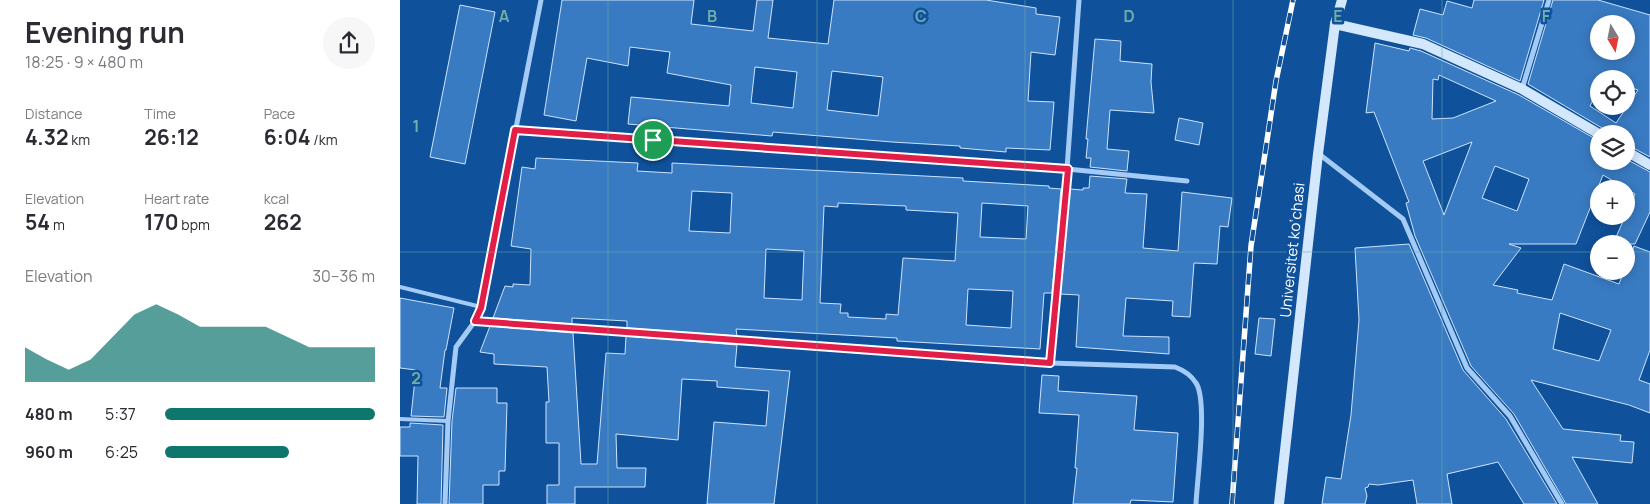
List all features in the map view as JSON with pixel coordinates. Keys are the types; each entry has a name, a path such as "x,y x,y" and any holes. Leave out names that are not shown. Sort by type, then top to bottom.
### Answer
{"main road":[{"name":"Universitet kо‘chasi","path":"1279,504 1318,154 1335,24 1342,0"},
{"path":"1335,24 1423,44 1522,89 1590,129"},
{"path":"1635,156 1650,165"}],"street":[{"path":"445,504 448,421 456,348 475,321 481,308 541,0"},
{"path":"1050,363 1068,169 1080,0"},
{"path":"1522,89 1549,0"},
{"path":"515,130 1068,169 1187,181"},
{"path":"1318,154 1403,219 1467,368 1510,416 1562,504"},
{"path":"475,321 1050,363 1175,367 1188,374 1197,384 1202,409 1196,504"}],"lane":[{"path":"400,287 481,308"},
{"path":"400,419 448,421"}],"building":[{"path":"562,0 694,0 691,24 753,31 757,0 773,0 768,38 828,44 834,0 986,0 1036,8 1036,14 1060,17 1055,55 1031,52 1028,101 1054,102 1050,150 1006,148 1006,152 960,148 960,146 773,132 772,136 628,124 631,97 729,106 731,85 667,73 670,52 630,47 628,66 587,58 576,121 544,115","holes":["755,67 797,72 793,108 751,103","832,71 883,77 878,116 827,110"]},
{"path":"1474,0 1544,0 1520,81 1426,38 1413,35 1420,9 1443,15 1447,1 1472,8"},
{"path":"1553,0 1598,0 1650,15 1650,157 1635,149 1635,125 1597,125 1528,84"},
{"path":"460,5 495,12 465,164 430,157"},
{"path":"1095,39 1121,41 1120,61 1152,64 1151,82 1154,113 1110,110 1107,149 1129,151 1127,171 1090,167 1091,158 1086,158"},
{"path":"1375,43 1409,51 1410,48 1421,51 1519,95 1590,136 1590,170 1635,170 1635,164 1650,172 1650,212 1635,244 1635,235 1617,235 1621,225 1635,225 1635,180 1611,180 1603,175 1601,180 1590,180 1590,208 1576,244 1509,244 1521,248 1493,285 1518,290 1517,293 1552,300 1564,264 1590,273 1590,280 1608,280 1619,284 1621,280 1635,280 1635,246 1650,252 1650,350 1639,380 1650,384 1650,413 1629,405 1531,380 1563,429 1621,435 1620,441 1634,442 1632,463 1572,457 1598,504 1566,504 1514,414 1471,366 1415,236 1406,203 1409,202 1374,112 1366,113","holes":["1439,75 1496,101 1453,118 1432,119 1433,79 1438,80","1472,142 1444,215 1423,161","1495,166 1529,179 1517,211 1482,198","1560,313 1611,330 1599,361 1553,349"]},
{"path":"1179,118 1203,123 1199,145 1175,140"},
{"path":"536,158 638,163 637,171 672,173 672,163 963,178 963,181 1049,186 1049,188 1061,189 1052,293 1044,293 1040,349 897,341 897,338 736,329 737,336 627,328 627,321 572,318 572,324 493,318 505,286 513,287 513,284 530,285 531,249 511,246 522,167 535,169","holes":["692,191 732,193 730,233 689,231","838,203 906,206 906,210 958,213 955,261 903,258 898,315 886,314 886,319 848,317 848,313 840,313 841,304 820,303 824,206 838,207","982,203 1028,206 1026,239 980,237","766,249 804,251 802,300 764,298","968,289 1013,291 1011,328 966,325"]},
{"path":"1090,176 1127,179 1125,193 1147,194 1143,248 1178,251 1182,192 1232,198 1228,227 1220,226 1217,264 1194,263 1190,317 1172,316 1173,301 1126,298 1123,336 1169,337 1169,354 1076,347 1079,295 1060,294 1070,189 1083,190 1083,188 1089,188"},
{"path":"1409,244 1463,370 1506,419 1557,504 1524,504 1498,462 1447,474 1452,504 1417,504 1413,480 1378,485 1369,484 1365,488 1367,496 1365,504 1322,504 1326,477 1341,479 1351,415 1359,320 1355,248"},
{"path":"400,298 454,308 445,350 440,388 447,388 444,417 411,416 416,370 400,368"},
{"path":"1259,318 1275,319 1271,356 1255,354"},
{"path":"490,326 573,333 581,464 597,464 606,353 625,354 626,336 737,345 735,367 790,371 774,504 707,504 714,422 766,426 769,391 717,387 717,381 682,379 678,440 616,434 617,468 646,468 645,487 575,487 575,504 547,504 547,485 559,485 559,443 546,443 546,402 549,402 547,367 494,364 494,354 480,352"},
{"path":"1042,375 1059,376 1058,391 1137,396 1134,430 1178,433 1173,502 1131,500 1130,504 1073,504 1077,468 1075,468 1079,415 1039,413"},
{"path":"456,388 497,388 497,403 507,403 505,471 499,471 499,485 483,485 483,504 449,504 452,421"},
{"path":"410,423 443,425 441,504 417,504 418,456 400,456 400,427 410,427"}],"railway":[{"path":"1232,504 1251,246 1276,81 1293,0"}],"route":[{"path":"515,130 653,140 1068,169 1050,363 475,321 481,308 515,130"}]}
